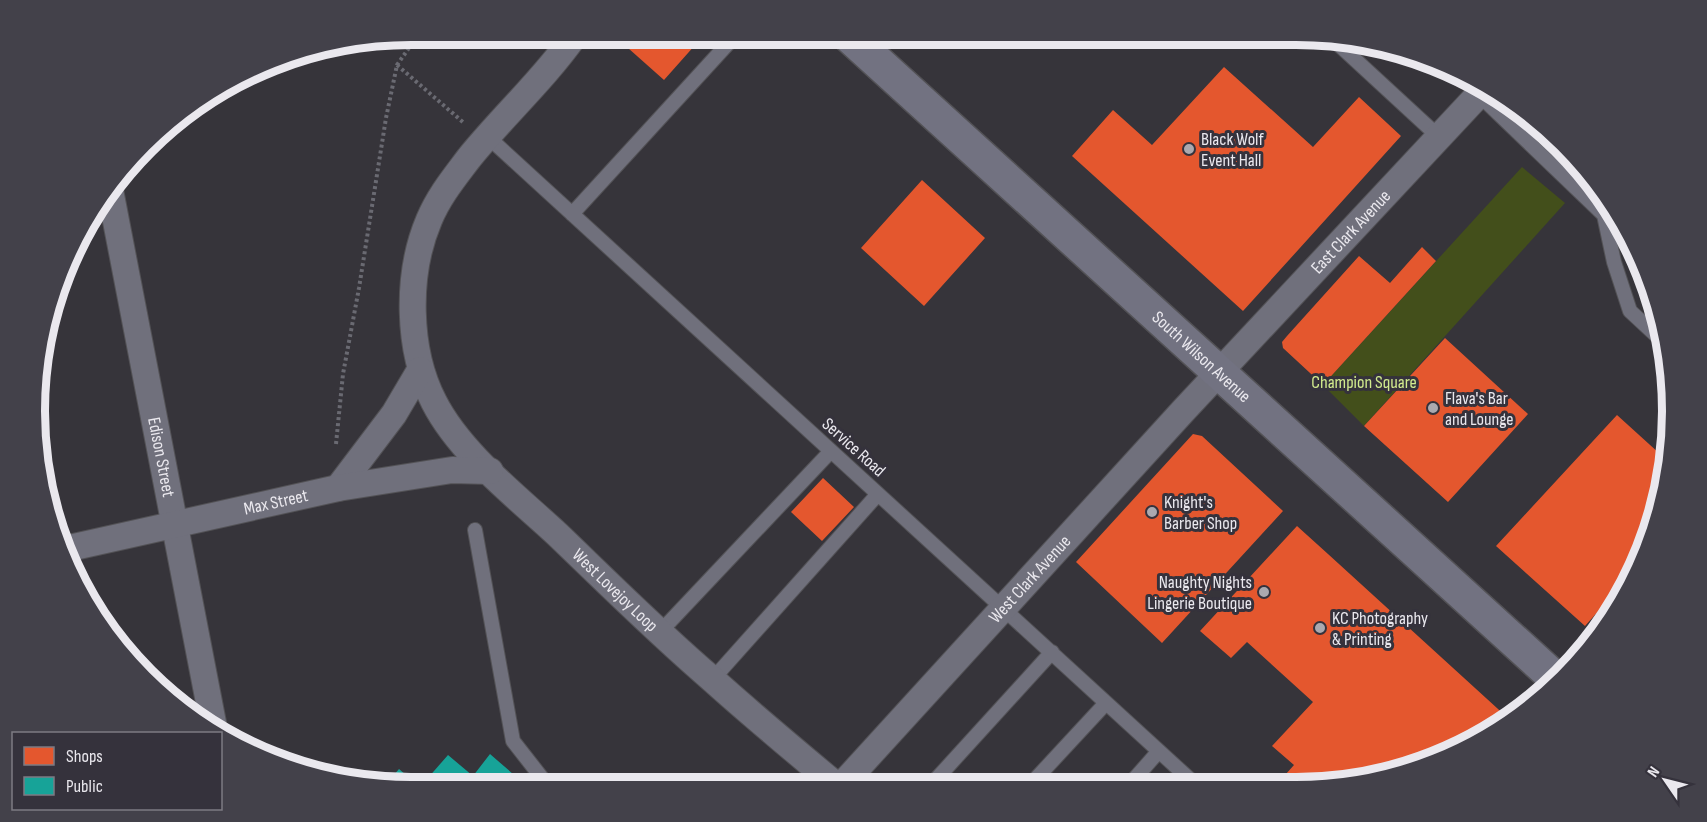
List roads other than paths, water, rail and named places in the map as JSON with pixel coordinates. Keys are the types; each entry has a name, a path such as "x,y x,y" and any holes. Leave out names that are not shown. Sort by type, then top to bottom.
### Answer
{"main road":[{"name":"South Wilson Avenue","path":"860,45 1551,674"}],"street":[{"name":"West Lovejoy Loop","path":"567,45 487,136 444,190 428,221 418,258 413,295 414,334 420,370 434,402 455,435 490,471 712,680 828,777"},
{"name":"East Clark Avenue","path":"1221,372 1479,94"},
{"name":"Edison Street","path":"112,201 212,718"},
{"path":"338,488 394,414 420,370"},
{"name":"West Clark Avenue","path":"847,777 1221,372"},
{"name":"Max Street","path":"72,548 338,488 452,470 490,471"}],"lane":[{"path":"572,214 728,45"},
{"path":"1342,48 1439,137"},
{"path":"1485,98 1604,215 1614,262 1630,311 1654,333"},
{"name":"Service Road","path":"487,136 1187,777"},
{"path":"660,632 831,451"},
{"path":"712,680 878,494"},
{"path":"475,531 513,741 541,777"},
{"path":"938,777 1052,652"},
{"path":"1037,777 1106,703"},
{"path":"1137,777 1160,752"}],"place":[{"name":"Black Wolf Event Hall","path":"1189,149"},
{"name":"Flava's Bar and Lounge","path":"1433,408"},
{"name":"Knight's Barber Shop","path":"1152,512"},
{"name":"Naughty Nights Lingerie Boutique","path":"1264,592"},
{"name":"KC Photography & Printing","path":"1320,628"}],"park label":[{"name":"Champion Square","path":"1364,382"}]}
